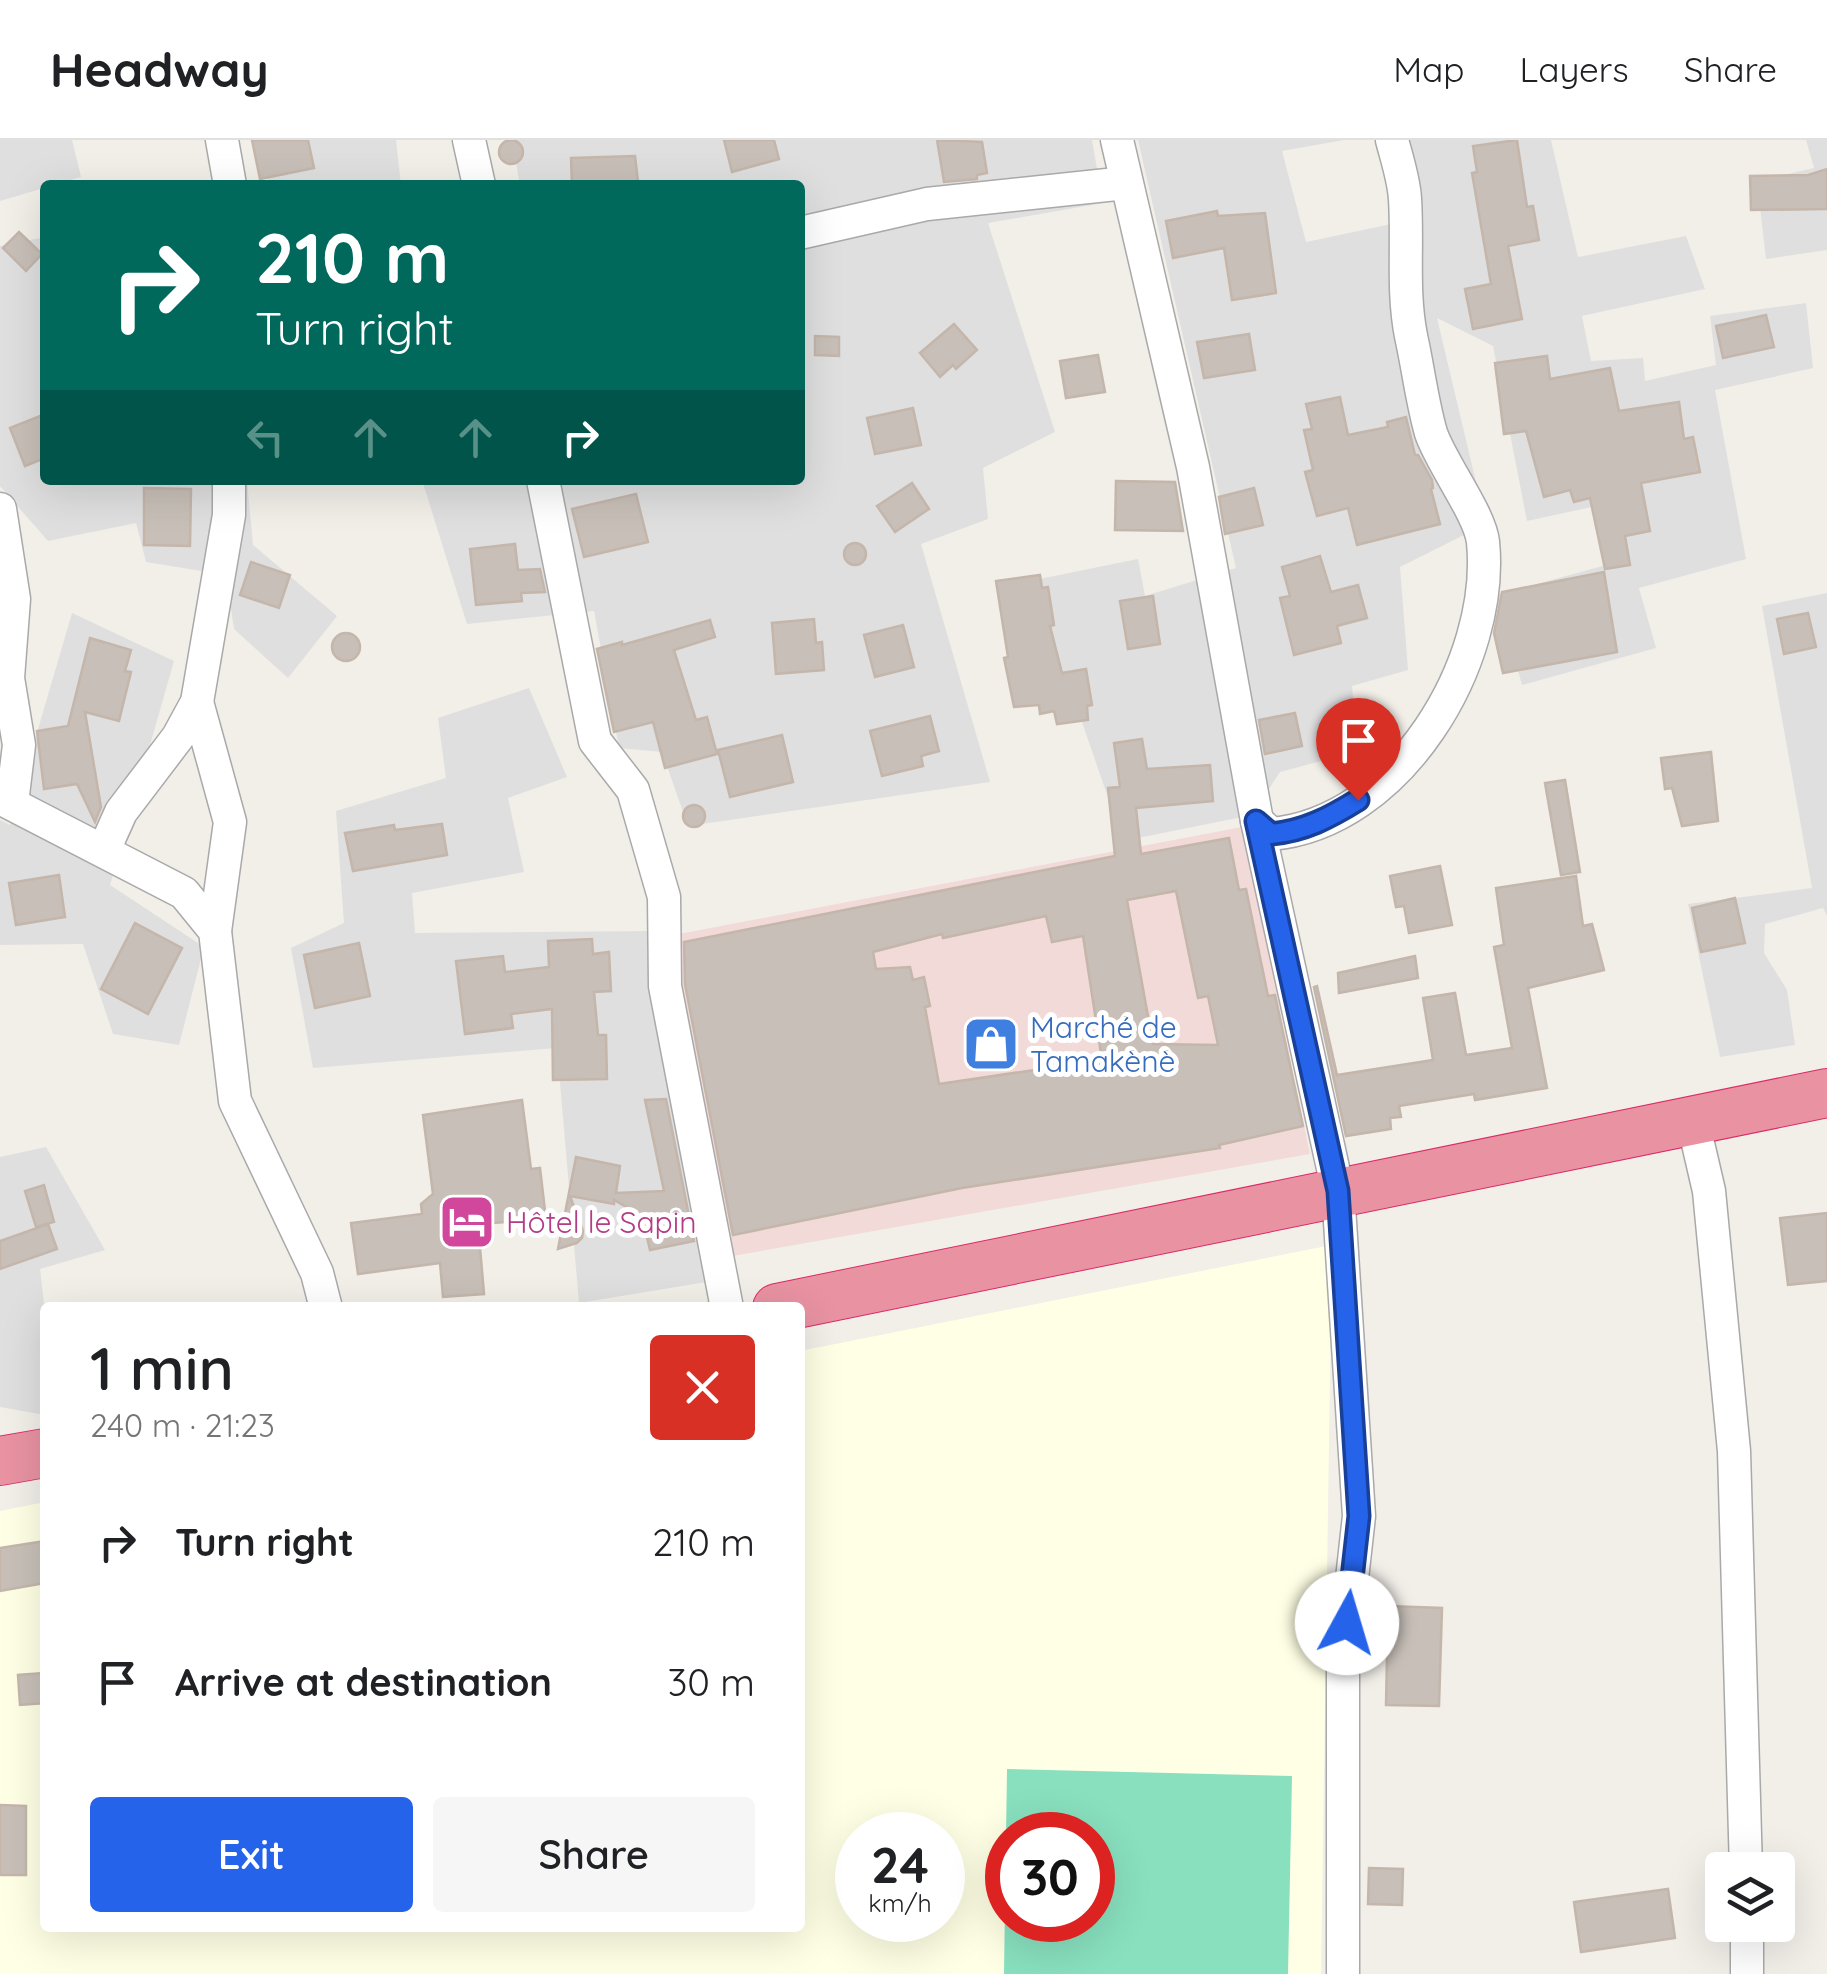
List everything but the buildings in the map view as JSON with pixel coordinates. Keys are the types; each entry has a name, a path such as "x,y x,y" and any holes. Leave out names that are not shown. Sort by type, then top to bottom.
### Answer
{"highway":[{"path":"805,1302 1827,1093"},
{"path":"0,1462 40,1453"}],"street":[{"path":"222,140 229,180"},
{"path":"469,140 478,180"},
{"path":"1117,140 1192,467 1256,821 1338,1191 1359,1516 1343,1659 1343,1974"},
{"path":"1256,821 1271,834 1294,832 1328,820 1379,787 1434,725 1464,664 1483,602 1483,538 1432,434 1405,303 1405,196 1392,140"},
{"path":"805,233 927,204 1126,183"},
{"path":"104,850 121,812 178,737 197,702 229,515 229,485"},
{"path":"544,485 596,740 633,790 664,897 665,986 727,1302"},
{"path":"0,508 14,598 8,678 19,745 6,800 184,892 215,931"},
{"path":"197,702 230,822 215,931 235,1101 317,1273 324,1302"},
{"path":"1693,1122 1709,1191 1734,1450 1745,1852"},
{"path":"1746,1942 1747,1974"}],"shaded area":[{"path":"0,140 72,140 81,177 40,180 40,189 0,201"},
{"path":"263,140 396,140 400,180 268,180"},
{"path":"512,140 1092,140 1103,203 988,223 1055,432 983,468 988,519 921,544 990,782 688,826 662,752 619,748 594,611 467,624 424,485 805,485 805,180 519,180"},
{"path":"1138,140 1344,140 1282,151 1306,242 1420,218 1407,140 1551,140 1578,257 1686,236 1705,289 1582,316 1591,361 1643,358 1645,381 1716,365 1710,316 1806,303 1813,368 1715,390 1746,559 1639,588 1656,648 1522,685 1497,595 1606,565 1601,505 1527,521 1493,346 1437,318 1486,524 1400,567 1408,670 1352,686 1358,751 1280,772 1252,815 1123,841 1073,696 1010,585 1138,559 1145,596 1236,568"},
{"path":"1806,140 1827,140 1827,250 1766,259 1757,181 1814,168"},
{"path":"40,238 40,485 247,485 253,545 337,616 288,678 234,629 226,575 146,562 136,523 48,541 0,486 0,246"},
{"path":"1827,593 1827,916 1823,908 1765,924 1764,953 1787,990 1795,1045 1720,1057 1688,904 1812,888 1762,606"},
{"path":"72,613 174,661 110,885 204,947 179,1045 113,1034 83,944 0,945 0,820 10,825"},
{"path":"529,688 567,777 508,798 524,872 412,893 415,933 648,931 725,1279 579,1302 557,1048 313,1068 291,948 344,923 336,811 446,778 438,718"},
{"path":"1242,827 1310,1154 727,1257 658,938"},
{"path":"46,1147 105,1250 40,1269 44,1302 40,1302 40,1414 0,1407 0,1157"},
{"path":"1332,1245 1321,1974 0,1974 0,1511 40,1503 40,1932 805,1932 805,1350"}],"green space":[{"path":"1007,1769 1292,1776 1288,1974 1004,1974 1004,1942 1115,1942 1115,1812 1006,1812"}],"place":[{"name":"Marché de Tamakènè","path":"991,1044"},
{"name":"Hôtel le Sapin","path":"467,1222"}],"route":[{"path":"1347,1623 1359,1516 1338,1191 1256,821 1271,834 1294,832 1328,820 1358,800"}]}
